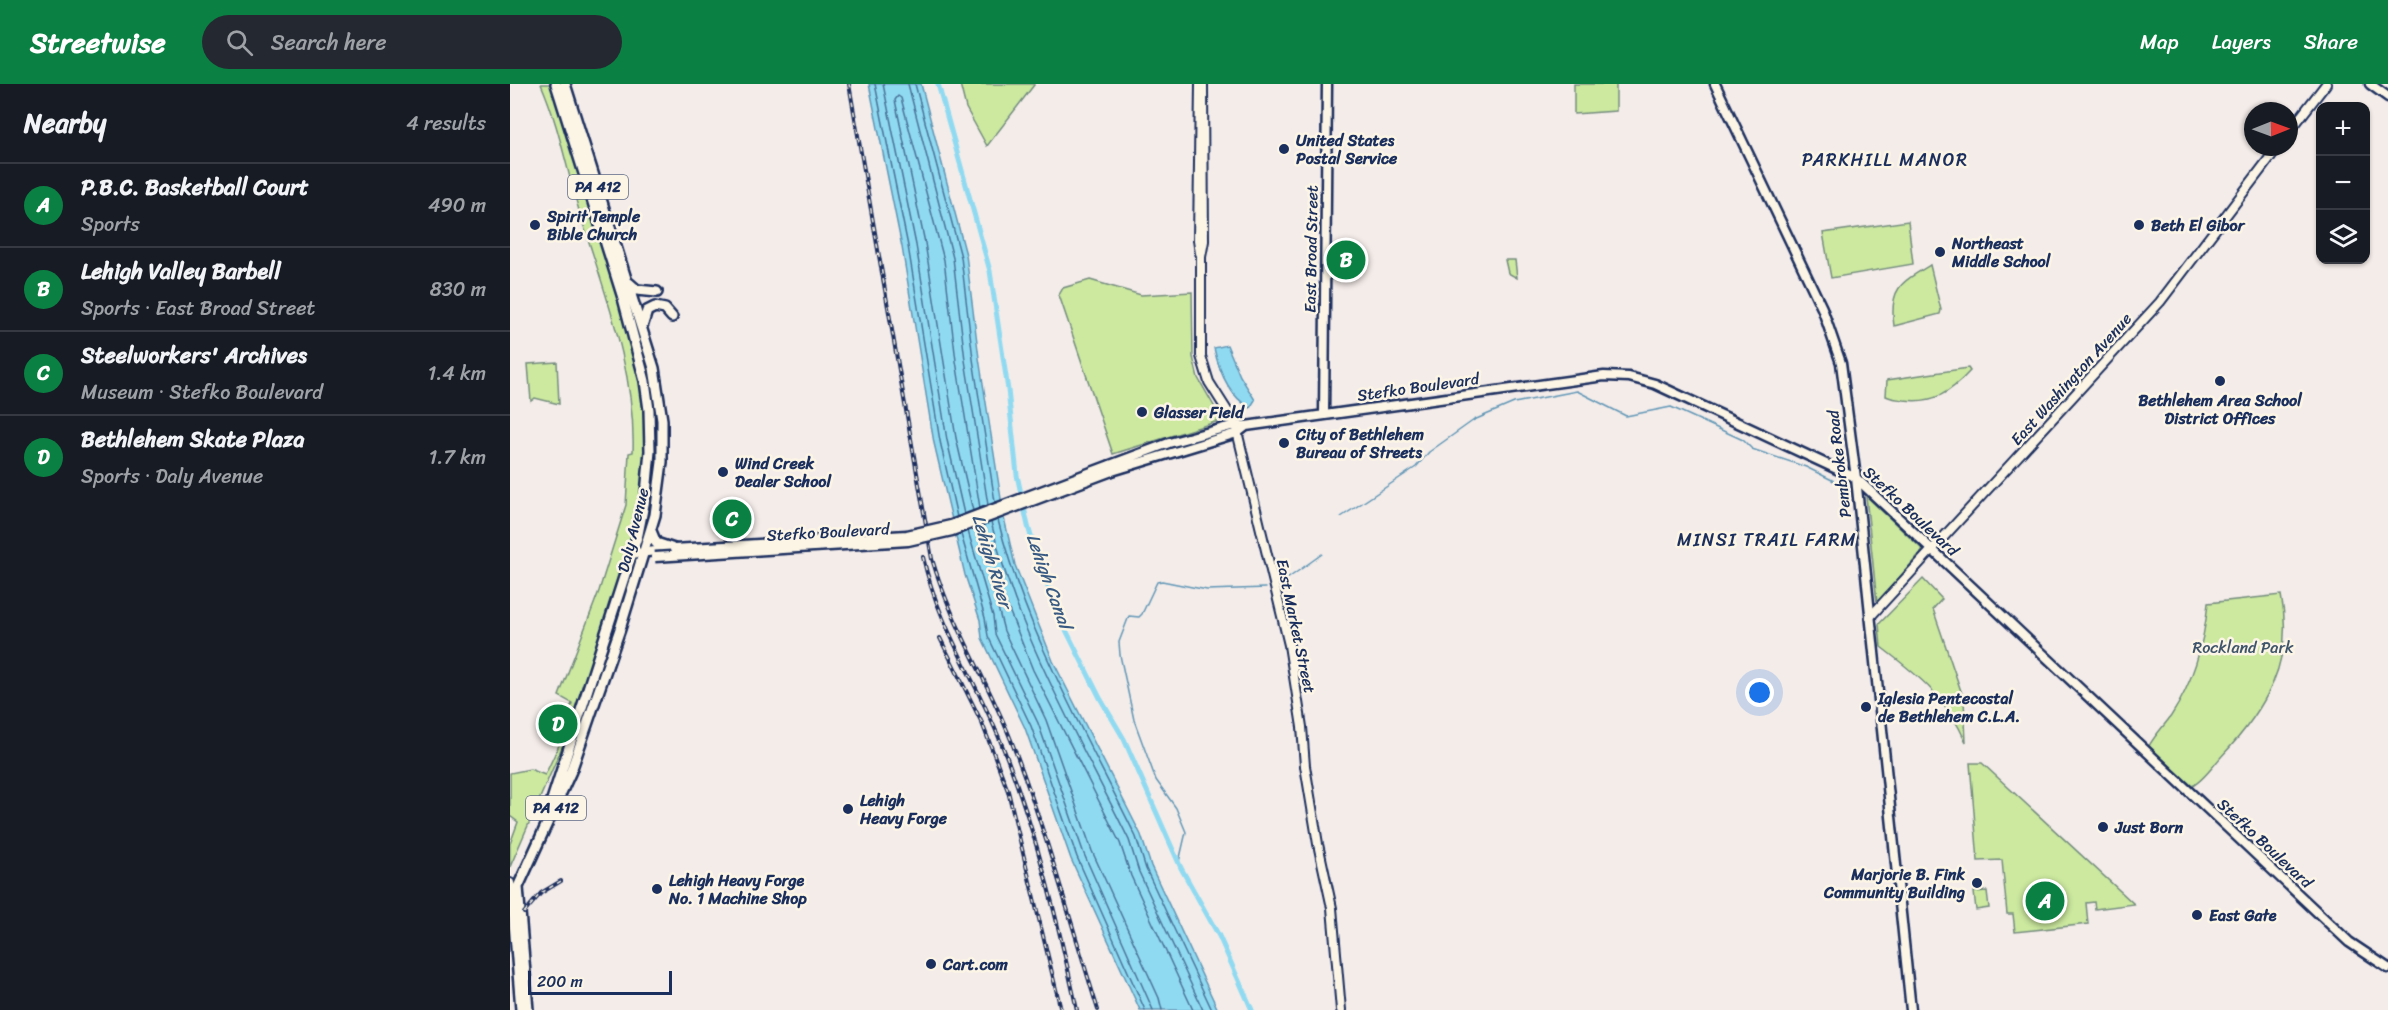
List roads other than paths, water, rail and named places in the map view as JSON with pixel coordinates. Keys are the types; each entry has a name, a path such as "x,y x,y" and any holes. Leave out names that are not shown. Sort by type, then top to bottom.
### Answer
{"highway":[{"name":"Daly Avenue","path":"515,901 515,881 559,784 640,525 648,478 650,419 646,391 623,298 556,84"},
{"name":"Daly Avenue","path":"515,901 520,882 578,754 651,552 651,531 660,480 662,420 656,377 565,84"},
{"path":"628,282 637,290 657,292"},
{"path":"642,327 645,314 653,308 663,308 672,317"},
{"path":"651,552 675,549"},
{"name":"PA 412","path":"515,901 519,914 514,935 521,1010"},
{"name":"PA 412","path":"515,901 528,1010"}],"main road":[{"name":"East Broad Street","path":"1324,415 1327,84"},
{"name":"Pembroke Road","path":"1715,84 1834,336 1843,374 1856,478 1911,1010"},
{"path":"2370,84 2388,97"},
{"name":"Stefko Boulevard","path":"631,555 651,552 908,541 952,531 1169,443 1246,426 1604,376 1623,376 1660,386 1856,478 2349,942 2388,968"},
{"name":"Stefko Boulevard","path":"675,549 907,535 951,525 1111,468"}],"street":[{"name":"East Market Street","path":"1202,84 1204,241 1201,257 1201,356 1209,382 1236,429 1293,660 1305,766 1332,908 1341,1010"},
{"path":"2298,120 2326,84"},
{"name":"East Washington Avenue","path":"1870,617 2160,302 2271,156"},
{"path":"510,883 515,901"}],"water":[{"name":"Lehigh River","path":"869,84 921,84 966,255 979,358 1004,518 1015,565 1053,661 1141,835 1151,866 1218,1010 1140,1010 1071,859 1025,728 982,638 980,620 965,575 934,443 902,247"},
{"path":"1227,345 1240,376 1255,400 1250,408 1242,403 1230,389 1219,365 1214,348"}],"waterway":[{"name":"Lehigh Canal","path":"938,84 990,271 1008,390 1017,475 1039,564 1066,630 1100,698 1124,739 1181,868 1219,936 1252,1010"},
{"path":"1341,517 1416,467 1429,452 1474,420 1514,403 1577,391 1626,416 1671,407 1743,440 1752,449 1806,467 1834,481"},
{"path":"1280,584 1322,554"},
{"path":"1179,862 1186,832 1176,808 1156,780 1134,720 1119,642 1129,616 1139,617 1142,614 1157,582 1207,590 1266,588"}],"railway":[{"path":"849,84 932,559 949,606 1011,740 1046,840 1098,1010"},
{"path":"923,557 938,607 994,726 1027,814 1046,879 1077,1010"},
{"path":"940,638 982,723 1008,791 1061,1010"},
{"path":"524,913 541,893 561,881"}],"place":[{"name":"United States Postal Service","path":"1284,149"},
{"name":"Spirit Temple Bible Church","path":"535,225"},
{"name":"Beth El Gibor","path":"2139,225"},
{"name":"Northeast Middle School","path":"1940,252"},
{"name":"Lehigh Valley Barbell","path":"1346,260"},
{"name":"Bethlehem Area School District Offices","path":"2220,381"},
{"name":"Glasser Field","path":"1142,412"},
{"name":"City of Bethlehem Bureau of Streets","path":"1284,443"},
{"name":"Wind Creek Dealer School","path":"723,472"},
{"name":"Steelworkers' Archives","path":"732,519"},
{"name":"Iglesia Pentecostal de Bethlehem C.L.A.","path":"1866,707"},
{"name":"Bethlehem Skate Plaza","path":"558,724"},
{"name":"Lehigh Heavy Forge","path":"848,809"},
{"name":"Just Born","path":"2103,827"},
{"name":"Marjorie B. Fink Community Building","path":"1977,883"},
{"name":"Lehigh Heavy Forge No. 1 Machine Shop","path":"657,889"},
{"name":"P.B.C. Basketball Court","path":"2045,901"},
{"name":"East Gate","path":"2197,915"},
{"name":"Cart.com","path":"931,964"}],"district":[{"name":"PARKHILL MANOR","path":"1885,160"},
{"name":"MINSI TRAIL FARM","path":"1767,540"}],"park label":[{"name":"Rockland Park","path":"2243,647"}]}
